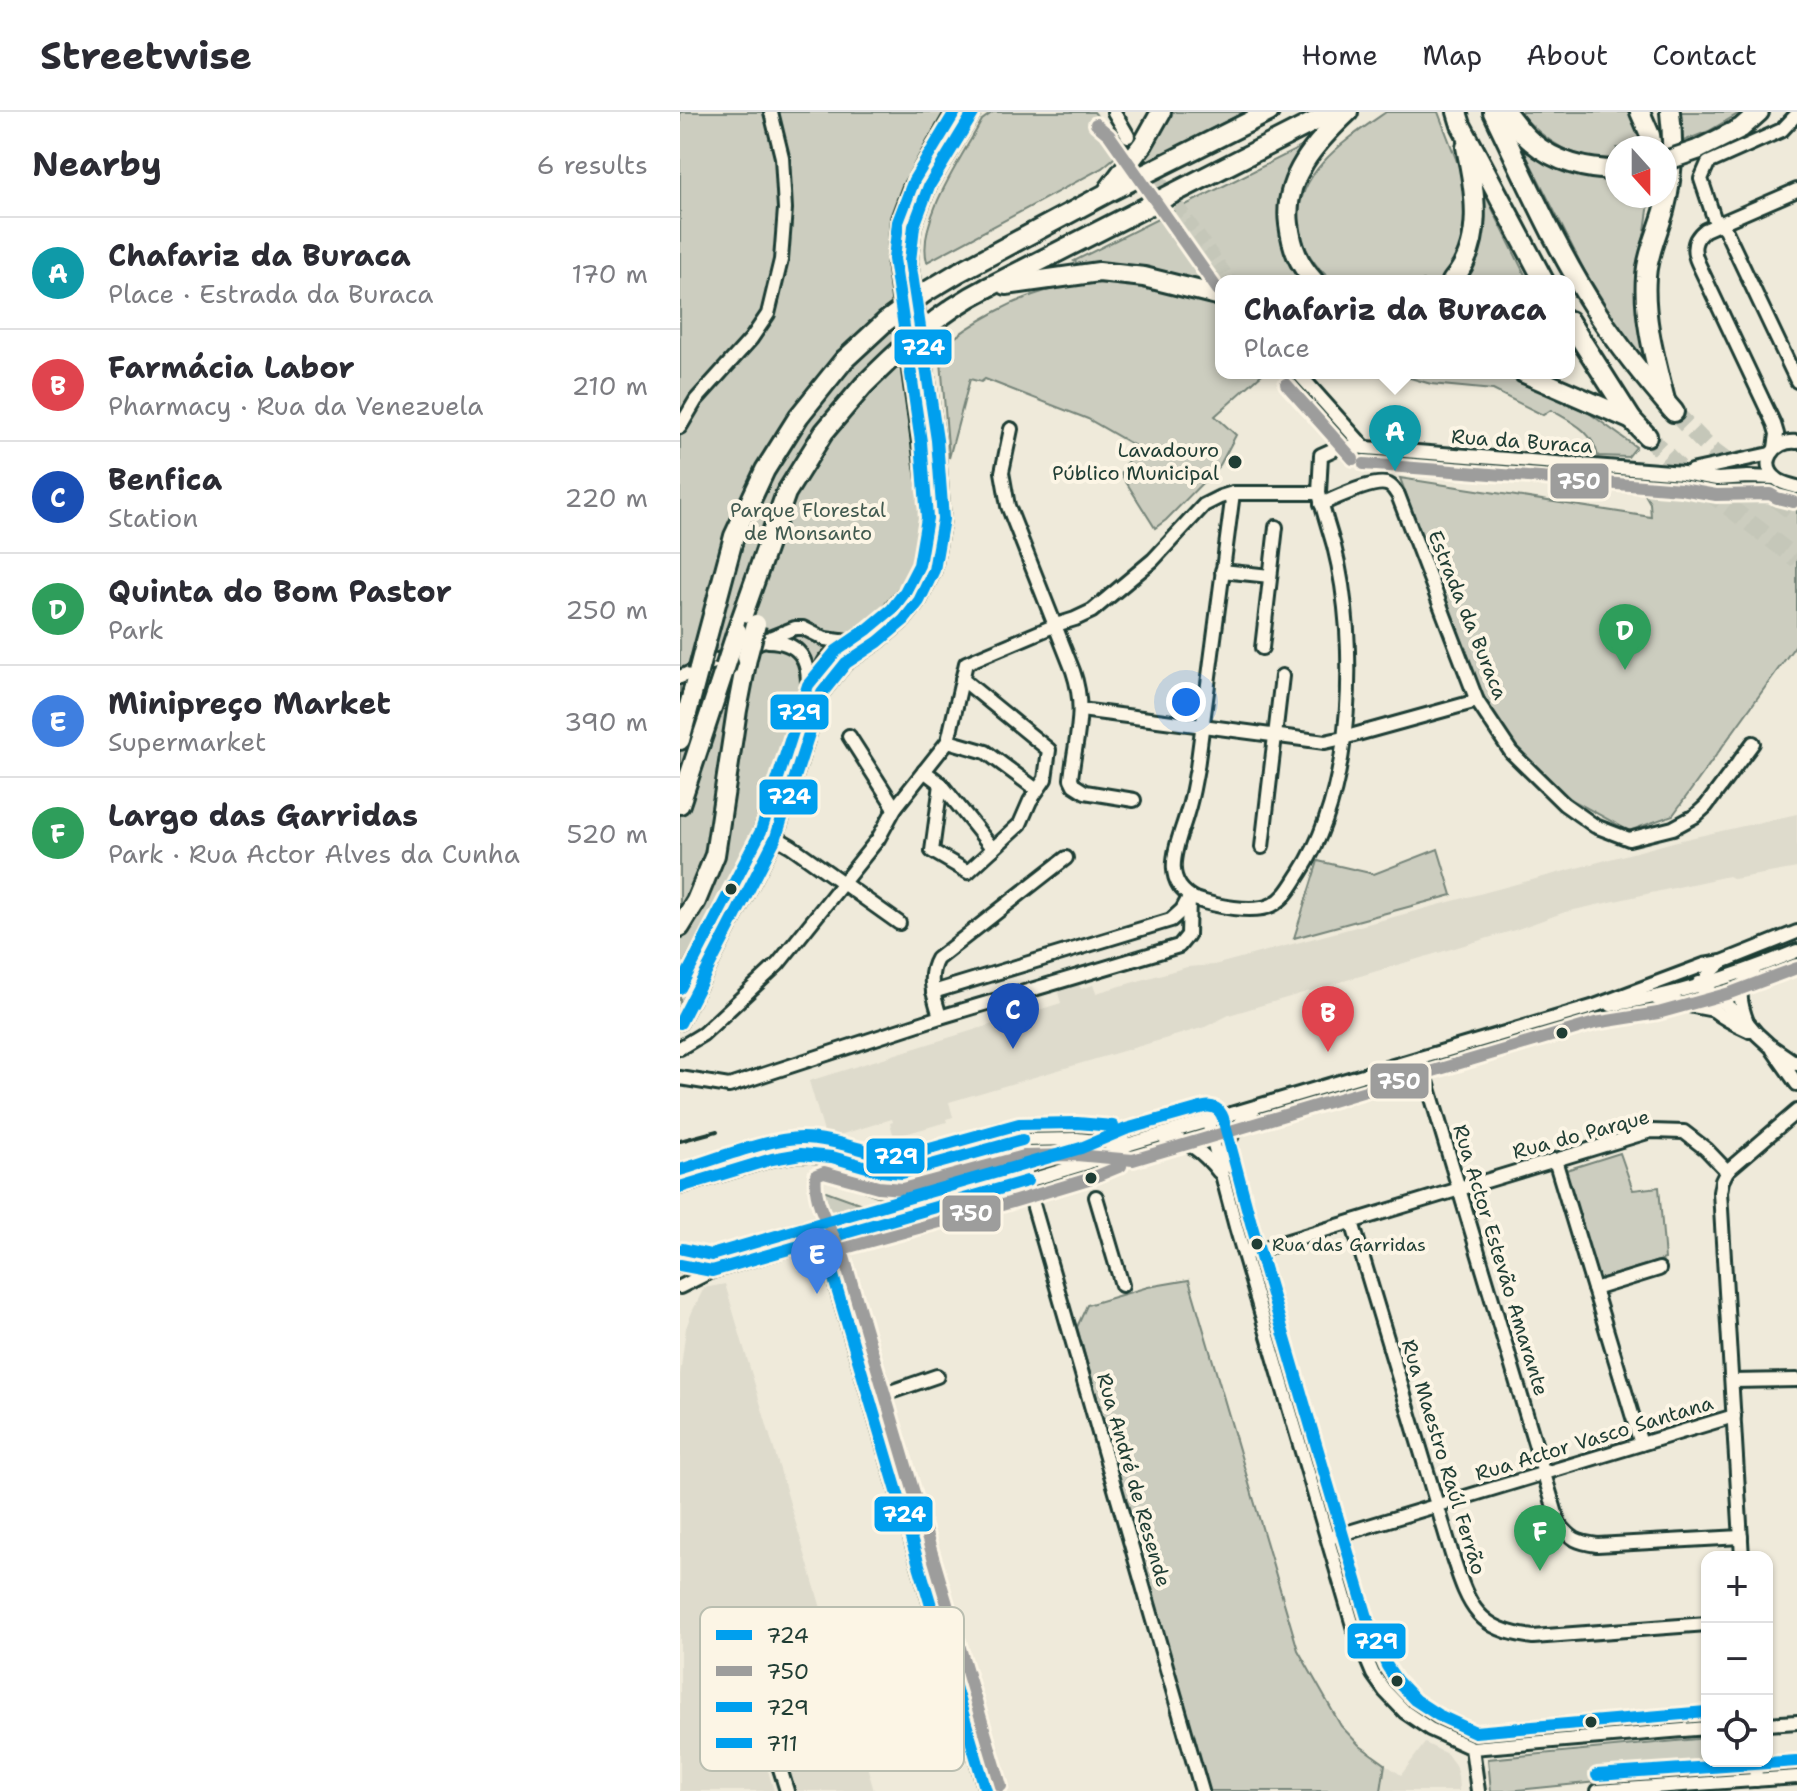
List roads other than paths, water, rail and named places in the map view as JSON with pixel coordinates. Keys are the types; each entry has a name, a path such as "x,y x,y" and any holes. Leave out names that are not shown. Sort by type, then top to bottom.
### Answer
{"highway":[{"path":"1107,193 1143,144 1161,112"},
{"path":"680,740 688,678 705,645 734,536 759,483 799,416 844,360 885,322 959,272 1269,112"},
{"path":"680,804 786,493 824,432 863,386 900,348 938,318 987,288 1333,112"},
{"path":"1308,275 1301,267 1291,243 1287,211 1292,184 1326,133 1348,112"},
{"path":"1493,112 1575,275"},
{"path":"1506,112 1531,141 1563,160 1605,169"},
{"path":"1640,112 1650,136"},
{"path":"1575,275 1615,338 1670,407 1650,338 1646,308 1646,275 1670,181 1673,153 1670,112"},
{"path":"1677,160 1702,157 1759,112"},
{"path":"1457,275 1471,248 1476,218 1474,187 1459,119"},
{"path":"1459,119 1541,275"},
{"path":"1657,208 1657,233"},
{"path":"987,288 1099,272 1144,277 1215,295"},
{"path":"1575,330 1632,420 1647,436"},
{"path":"1538,379 1632,420"},
{"path":"680,927 696,901 715,855 747,658 758,632 755,582"}],"street":[{"path":"680,427 696,400 751,339 768,314 781,260 785,209 782,157 771,112"},
{"path":"680,987 750,856 808,691 826,659 884,618 910,586 920,565 928,526 925,487 894,262 898,219 910,187 953,112"},
{"path":"680,1023 776,837 822,693 846,663 904,620 919,601 934,570 943,519 937,440 910,261 914,226 929,186 974,112"},
{"path":"1106,112 1124,130 1114,112"},
{"path":"1797,114 1782,130 1702,157 1701,179 1714,218 1725,229 1797,381"},
{"path":"1795,485 1782,483 1770,471 1769,463 1777,434 1774,424 1695,256 1694,245 1705,230 1797,190"},
{"path":"1303,379 1365,448"},
{"path":"1011,429 1002,472 1008,506 1077,683 1081,710 1071,779 1085,792 1134,800"},
{"name":"Rua da Buraca","path":"1683,473 1773,451 1789,441 1797,442"},
{"name":"Rua da Buraca","path":"1320,498 1321,455 1341,446 1683,473 1717,479 1775,478"},
{"name":"Estrada da Buraca","path":"1320,498 1373,484 1392,486 1477,701 1511,752 1564,804 1629,839 1673,828 1695,816 1721,788 1753,743"},
{"path":"680,1048 703,1034 778,964 878,839 895,808 948,741 966,663 1092,611 1153,560 1204,505 1233,493 1320,498 1337,559 1347,629 1348,678 1339,768 1324,826 1307,863 1285,896 1267,907 1251,909 1204,902 1189,897 1175,877 1173,861 1191,799 1203,725 1233,493"},
{"path":"1262,648 1276,527"},
{"path":"1222,571 1270,576"},
{"path":"688,678 758,632 803,628 825,639 849,642"},
{"path":"758,632 800,652 809,674 808,691"},
{"path":"1262,847 1282,676"},
{"path":"941,784 932,851 968,872 1020,824 1030,801 1045,779 1049,750 962,679"},
{"path":"1081,710 1325,742 1477,701"},
{"path":"849,736 895,808"},
{"path":"948,741 986,752 1037,790"},
{"path":"924,771 941,784 993,849"},
{"path":"761,831 791,846 899,923"},
{"path":"940,1017 933,992 932,970 937,959 1066,858"},
{"path":"933,992 1171,920 1182,910 1189,897"},
{"path":"680,1078 729,1086 940,1017 1179,946 1188,935 1189,897"},
{"path":"680,1287 712,1271 1087,1163 1130,1144 1592,1007 1704,965 1722,962 1797,932"},
{"path":"1592,1007 1654,998 1703,985 1797,951"},
{"path":"1722,962 1703,985 1704,998 1714,1010 1757,1034"},
{"path":"1747,1022 1740,1001 1741,988 1760,966"},
{"path":"1673,976 1685,977 1703,985 1769,1045 1797,1064"},
{"path":"1654,998 1714,1010"},
{"path":"1769,1045 1797,1084"},
{"name":"Rua Actor Estevão Amarante","path":"1420,1058 1559,1524 1570,1538 1597,1545 1741,1537"},
{"path":"1221,1175 1230,1136 1255,1108"},
{"path":"1742,1551 1720,1192 1727,1171 1797,1111"},
{"path":"1208,1122 1354,1629 1365,1657 1385,1691 1405,1712 1430,1729 1472,1748 1701,1729"},
{"name":"Rua do Parque","path":"1245,1254 1651,1131 1684,1132 1727,1171"},
{"path":"1150,1138 1174,1138 1189,1144 1205,1155 1221,1175"},
{"path":"680,1187 786,1156 810,1154 832,1157 881,1171 902,1173 1022,1140 1077,1139 1130,1144"},
{"name":"Rua André de Resende","path":"1022,1140 1027,1181 1202,1791"},
{"path":"957,1200 1018,1173 1024,1160"},
{"path":"1555,1160 1641,1444"},
{"path":"1096,1197 1122,1285"},
{"name":"Rua Maestro Raúl Ferrão","path":"1352,1222 1465,1594 1479,1615 1510,1634 1533,1637 1701,1624"},
{"path":"816,1240 829,1262 932,1607"},
{"path":"680,1265 712,1271"},
{"path":"1594,1289 1659,1269"},
{"path":"870,1399 937,1376"},
{"path":"1732,1381 1797,1380"},
{"name":"Rua Actor Vasco Santana","path":"1329,1538 1734,1416"},
{"path":"964,1717 986,1791"},
{"path":"1773,1724 1797,1722"},
{"path":"1472,1748 1478,1791"},
{"path":"1755,1767 1756,1780"},
{"path":"781,1771 787,1791"},
{"path":"1598,1791 1742,1786 1756,1780 1797,1777"}],"tunnel":[{"path":"1136,146 1227,275"},
{"path":"1674,412 1711,450 1797,515"},
{"path":"1647,436 1683,472 1797,559"}],"railway":[{"path":"680,1141 717,1131"}],"place":[{"name":"Lavadouro Público Municipal","path":"1235,462"},
{"name":"Chafariz da Buraca","path":"1395,471"},
{"name":"Quinta do Bom Pastor","path":"1625,670"},
{"name":"Benfica","path":"1013,1049"},
{"name":"Farmácia Labor","path":"1328,1052"},
{"name":"Rua das Garridas","path":"1257,1244"},
{"name":"Minipreço Market","path":"817,1294"},
{"name":"Largo das Garridas","path":"1540,1571"}],"park label":[{"name":"Parque Florestal de Monsanto","path":"808,522"}]}
